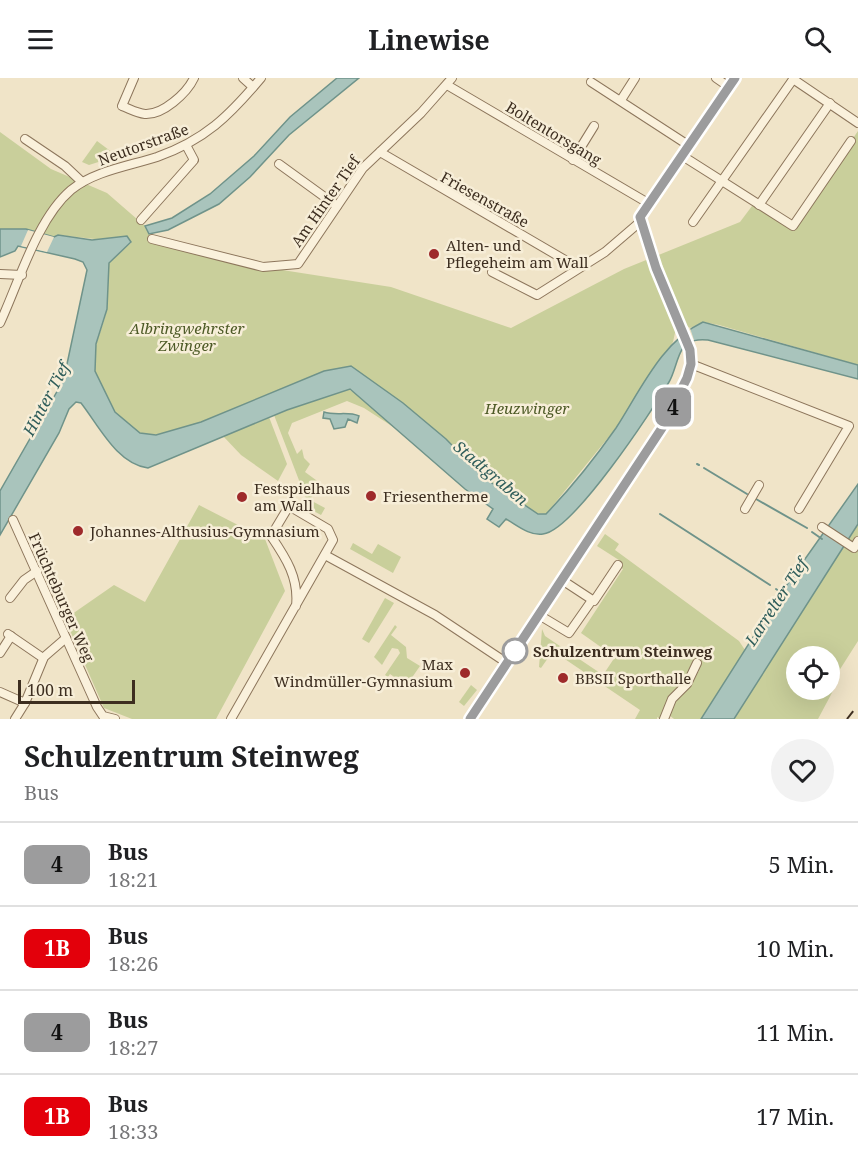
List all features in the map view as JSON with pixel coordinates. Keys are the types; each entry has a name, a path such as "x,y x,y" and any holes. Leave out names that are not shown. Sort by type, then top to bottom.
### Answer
{"street":[{"path":"135,78 122,106 148,114 161,110 179,96 194,78"},
{"path":"243,78 253,87"},
{"name":"Neutorstraße","path":"82,182 186,145 220,124 261,78"},
{"path":"618,99 634,78"},
{"path":"716,78 729,87"},
{"path":"680,324 656,268 640,222 641,214 735,78"},
{"path":"693,222 793,79 858,123"},
{"name":"Am Hinter Tief","path":"152,239 263,267 298,264 363,168 449,81"},
{"name":"Boltentorsgang","path":"449,81 573,160 648,203"},
{"path":"591,82 688,145"},
{"path":"759,205 830,103"},
{"path":"573,160 594,126"},
{"path":"0,323 53,210 82,182 64,166 25,139"},
{"path":"681,155 793,226 851,141"},
{"path":"141,220 194,160 186,145"},
{"name":"Friesenstraße","path":"380,152 577,267"},
{"path":"279,164 337,206"},
{"path":"492,272 537,295 577,267 605,252 640,222"},
{"path":"0,274 22,275"},
{"path":"470,719 660,431 690,368 849,426 799,510"},
{"path":"745,509 759,485"},
{"path":"231,719 296,606 333,540 331,532 289,507 271,536 284,554 294,577 296,606"},
{"name":"Früchteburger Weg","path":"13,520 100,717 115,719"},
{"path":"822,528 854,545"},
{"path":"325,555 435,615 507,663"},
{"path":"562,580 594,601 618,565"},
{"path":"10,598 24,580 37,571"},
{"path":"539,615 569,633 590,603"},
{"path":"0,653 10,635 43,658"},
{"path":"15,719 25,703 43,658 54,646 66,638"},
{"path":"664,719 672,699 687,684 697,663"},
{"path":"0,692 25,703"}],"green space":[{"path":"858,131 858,365 719,325 703,322 690,328 678,319 673,342 616,428 546,514 534,513 483,477 458,452 324,371 209,420 163,434 148,435 139,432 122,419 107,400 98,380 94,363 94,354 107,308 109,263 131,243 58,235 56,238 26,229 0,229 0,132 51,169 107,193 145,226 152,239 263,267 391,287 511,328 624,269 740,222 755,202 793,225"},
{"path":"97,141 117,156 89,165 82,162"},
{"path":"347,388 401,432 364,408 347,401 292,423 288,433 297,454 302,449 304,458 310,464 305,472 320,483 310,500 325,508 321,515 310,509 274,415"},
{"path":"269,417 287,464 278,481 241,455 223,436"},
{"path":"199,505 265,539 285,591 216,719 132,719 104,708 65,619 114,585 145,602"},
{"path":"858,524 858,641 840,669 840,646 786,646 786,700 828,700 818,719 734,719"},
{"path":"605,534 619,544 615,550 739,641 745,650 701,719 674,719 669,715 677,698 699,671 696,668 673,695 660,719 657,717 657,719 635,719 640,710 553,651 541,668 539,667 542,629 545,636 603,675 615,657 581,633 623,569 619,566 622,562 597,546"},
{"path":"353,543 372,554 378,544 401,557 393,573 350,549"},
{"path":"385,598 394,603 369,643 362,639"},
{"path":"395,625 397,627 391,635 406,647 407,658 420,666 404,689 401,686 403,683 390,674 388,677 385,675 400,653 398,649 392,648 382,665 374,657"},
{"path":"471,685 477,690 464,706 459,702"}],"water":[{"path":"337,78 359,78 289,135 250,177 219,204 168,230 149,234 145,226 172,218 210,194 254,156 290,117"},
{"path":"0,229 26,229 54,237 58,235 92,240 127,236 131,242 109,263 107,309 96,344 95,371 115,412 140,433 156,435 201,422 324,371 351,366 403,403 446,439 483,477 538,514 546,514 591,462 616,428 653,368 675,341 688,330 703,322 858,365 858,379 708,340 691,342 681,351 669,382 611,468 573,513 556,528 543,534 523,530 506,519 499,527 487,519 493,509 465,489 350,389 287,410 148,468 137,465 118,452 81,403 76,402 69,409 59,433 0,535 0,491 59,388 67,364 87,270 83,262 75,259 18,246 15,251 0,257"},
{"path":"324,412 359,416 357,423 348,419 345,427 334,429 330,419 323,418"},
{"name":"Larrelter Tief","path":"858,484 858,524 734,719 701,719 781,593"}],"pier":[{"path":"28,230 54,237 47,252 21,246"},
{"path":"690,328 694,340 684,348 679,336"}],"waterway":[{"path":"704,468 747,494"},
{"path":"756,499 807,528"},
{"name":"Larrelter Tief","path":"660,514 770,585"},
{"path":"812,532 822,539"},
{"name":"Larrelter Tief","path":"776,589 783,594"}],"railway":[{"path":"847,719 858,705"}],"bus line":[{"name":"4","path":"470,719 660,431 690,371 690,350 656,268 640,217 735,78"}],"place":[{"name":"Alten- und Pflegeheim am Wall","path":"434,254"},
{"name":"Friesentherme","path":"371,496"},
{"name":"Festspielhaus am Wall","path":"242,497"},
{"name":"Johannes-Althusius-Gymnasium","path":"78,531"},
{"name":"Schulzentrum Steinweg","path":"515,651"},
{"name":"Max Windmüller-Gymnasium","path":"465,673"},
{"name":"BBSII Sporthalle","path":"563,678"}],"park label":[{"name":"Albringwehrster Zwinger","path":"187,336"},
{"name":"Heuzwinger","path":"527,408"}],"water label":[{"name":"Hinter Tief","path":"46,399"},
{"name":"Stadtgraben","path":"491,473"}]}
